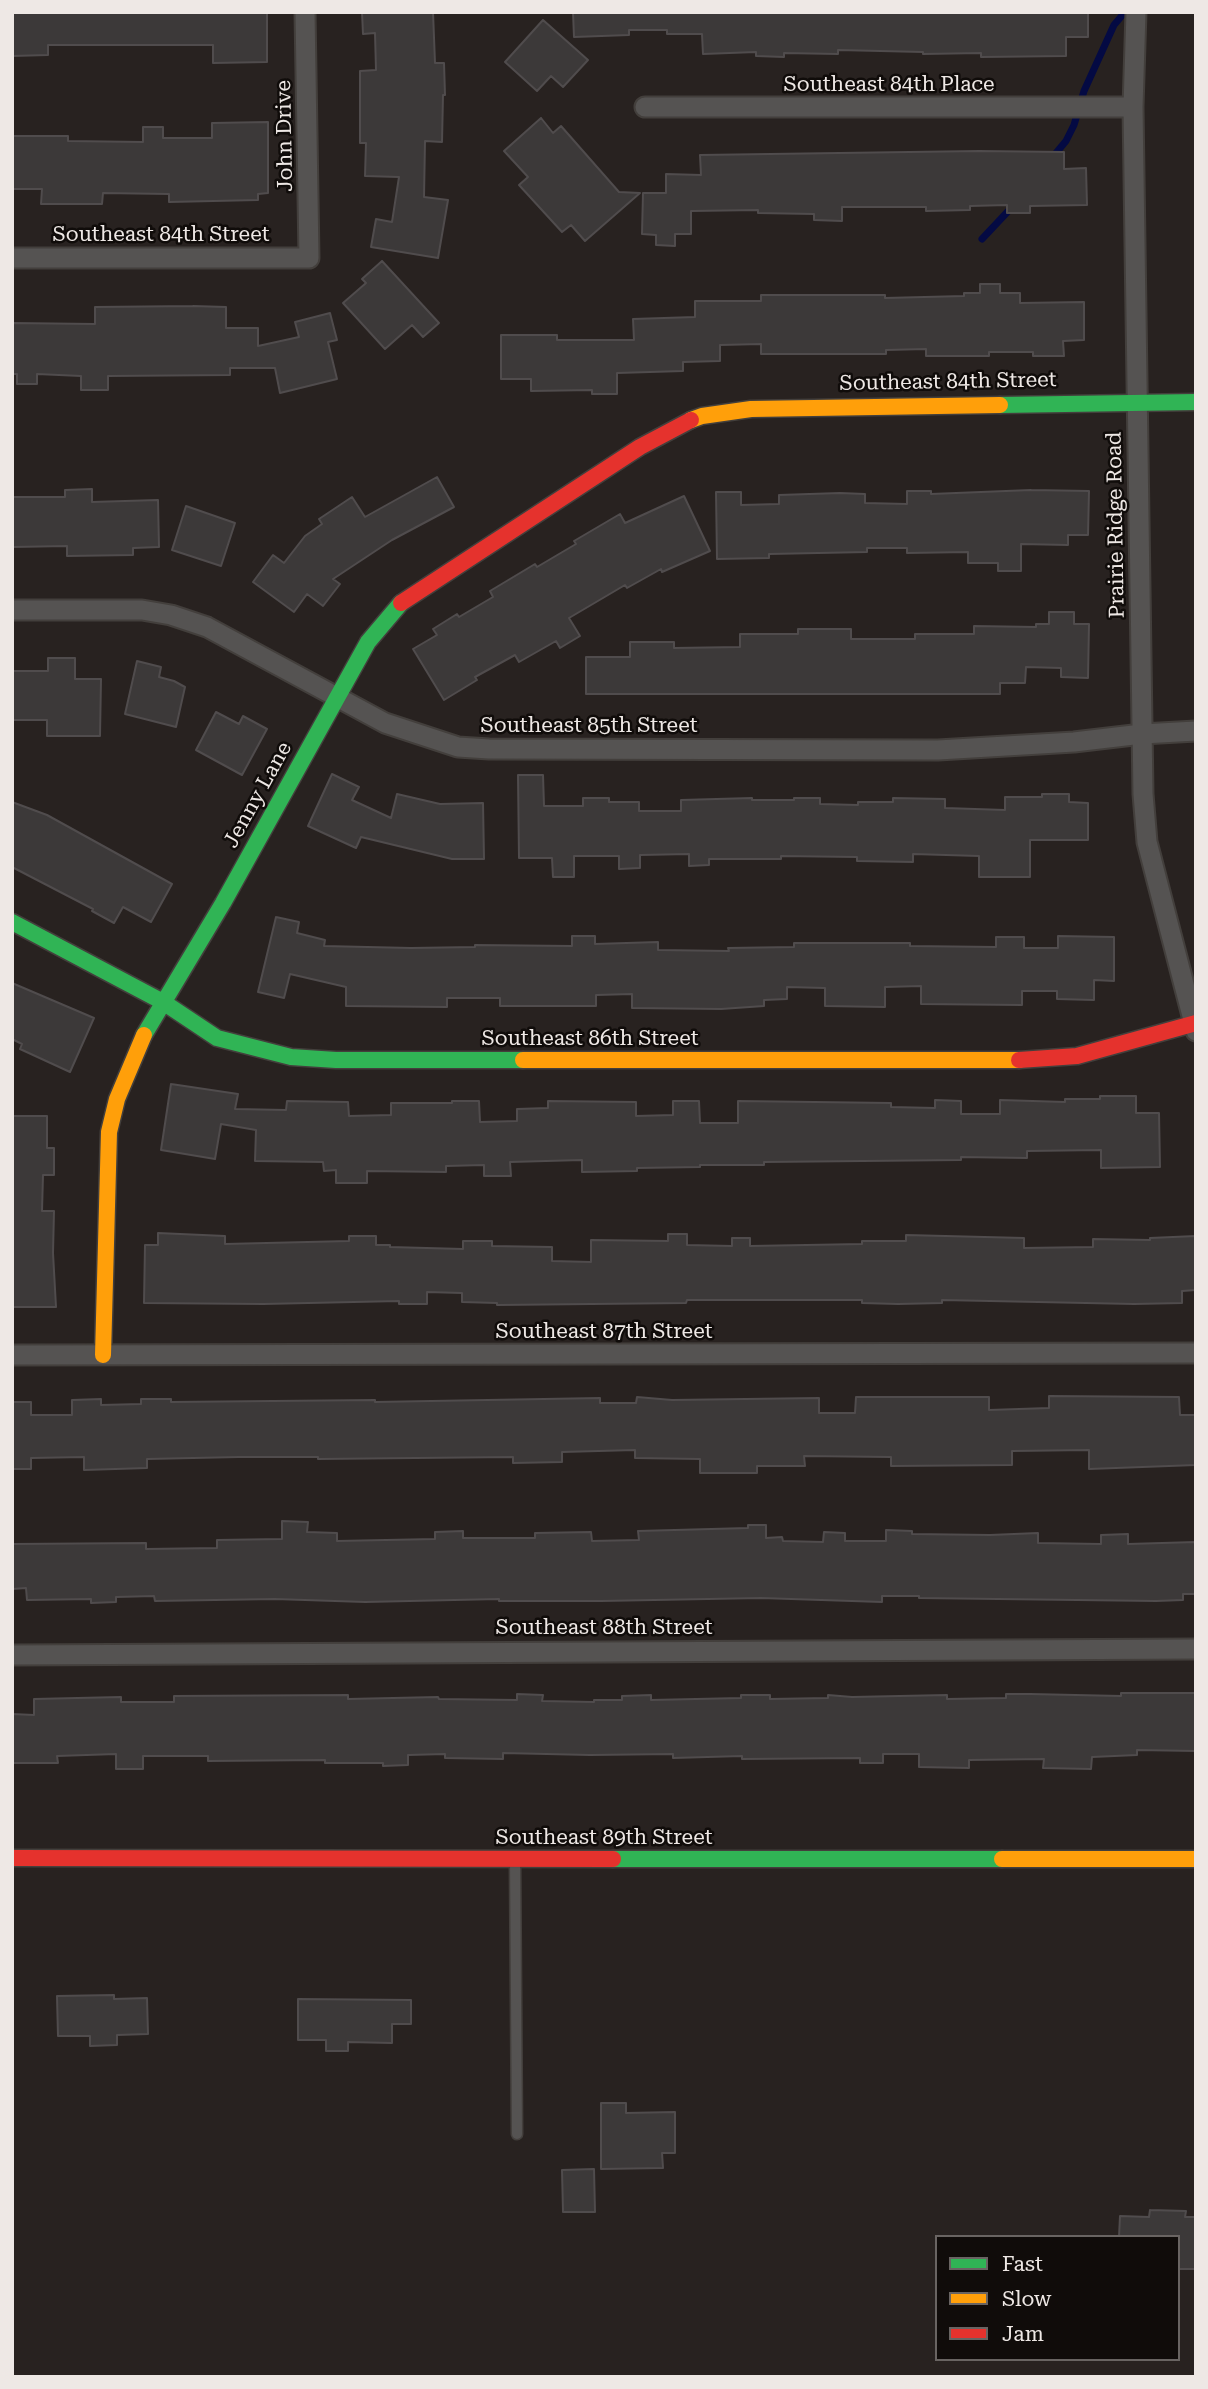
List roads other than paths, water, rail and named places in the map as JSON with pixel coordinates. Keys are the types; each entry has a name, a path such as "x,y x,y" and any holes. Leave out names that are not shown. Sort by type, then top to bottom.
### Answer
{"street":[{"name":"John Drive","path":"305,12 309,258"},
{"name":"Prairie Ridge Road","path":"1136,12 1133,107 1142,733 1147,842 1195,1026"},
{"name":"Southeast 84th Place","path":"645,107 1133,107"},
{"name":"Southeast 84th Street","path":"12,258 309,258"},
{"name":"Southeast 84th Street","path":"702,416 751,409 1196,402"},
{"name":"Jenny Lane","path":"103,1355 109,1132 117,1099 140,1041 223,903 368,642 396,606 640,447 673,428 702,416"},
{"name":"Southeast 85th Street","path":"12,610 142,610 171,615 207,627 386,723 458,747 938,750 1196,731"},
{"name":"Southeast 86th Street","path":"12,922 163,1002 217,1038 291,1057 337,1060 1030,1060 1077,1056 1195,1026"},
{"name":"Southeast 87th Street","path":"12,1355 1196,1353"},
{"name":"Southeast 88th Street","path":"12,1655 1196,1648"},
{"name":"Southeast 89th Street","path":"12,1858 1196,1859"}],"lane":[{"path":"515,1858 517,2134"}],"waterway":[{"path":"1051,159 1066,141 1074,125 1084,91 1114,25 1125,12"},
{"path":"982,239 1013,206"}]}
